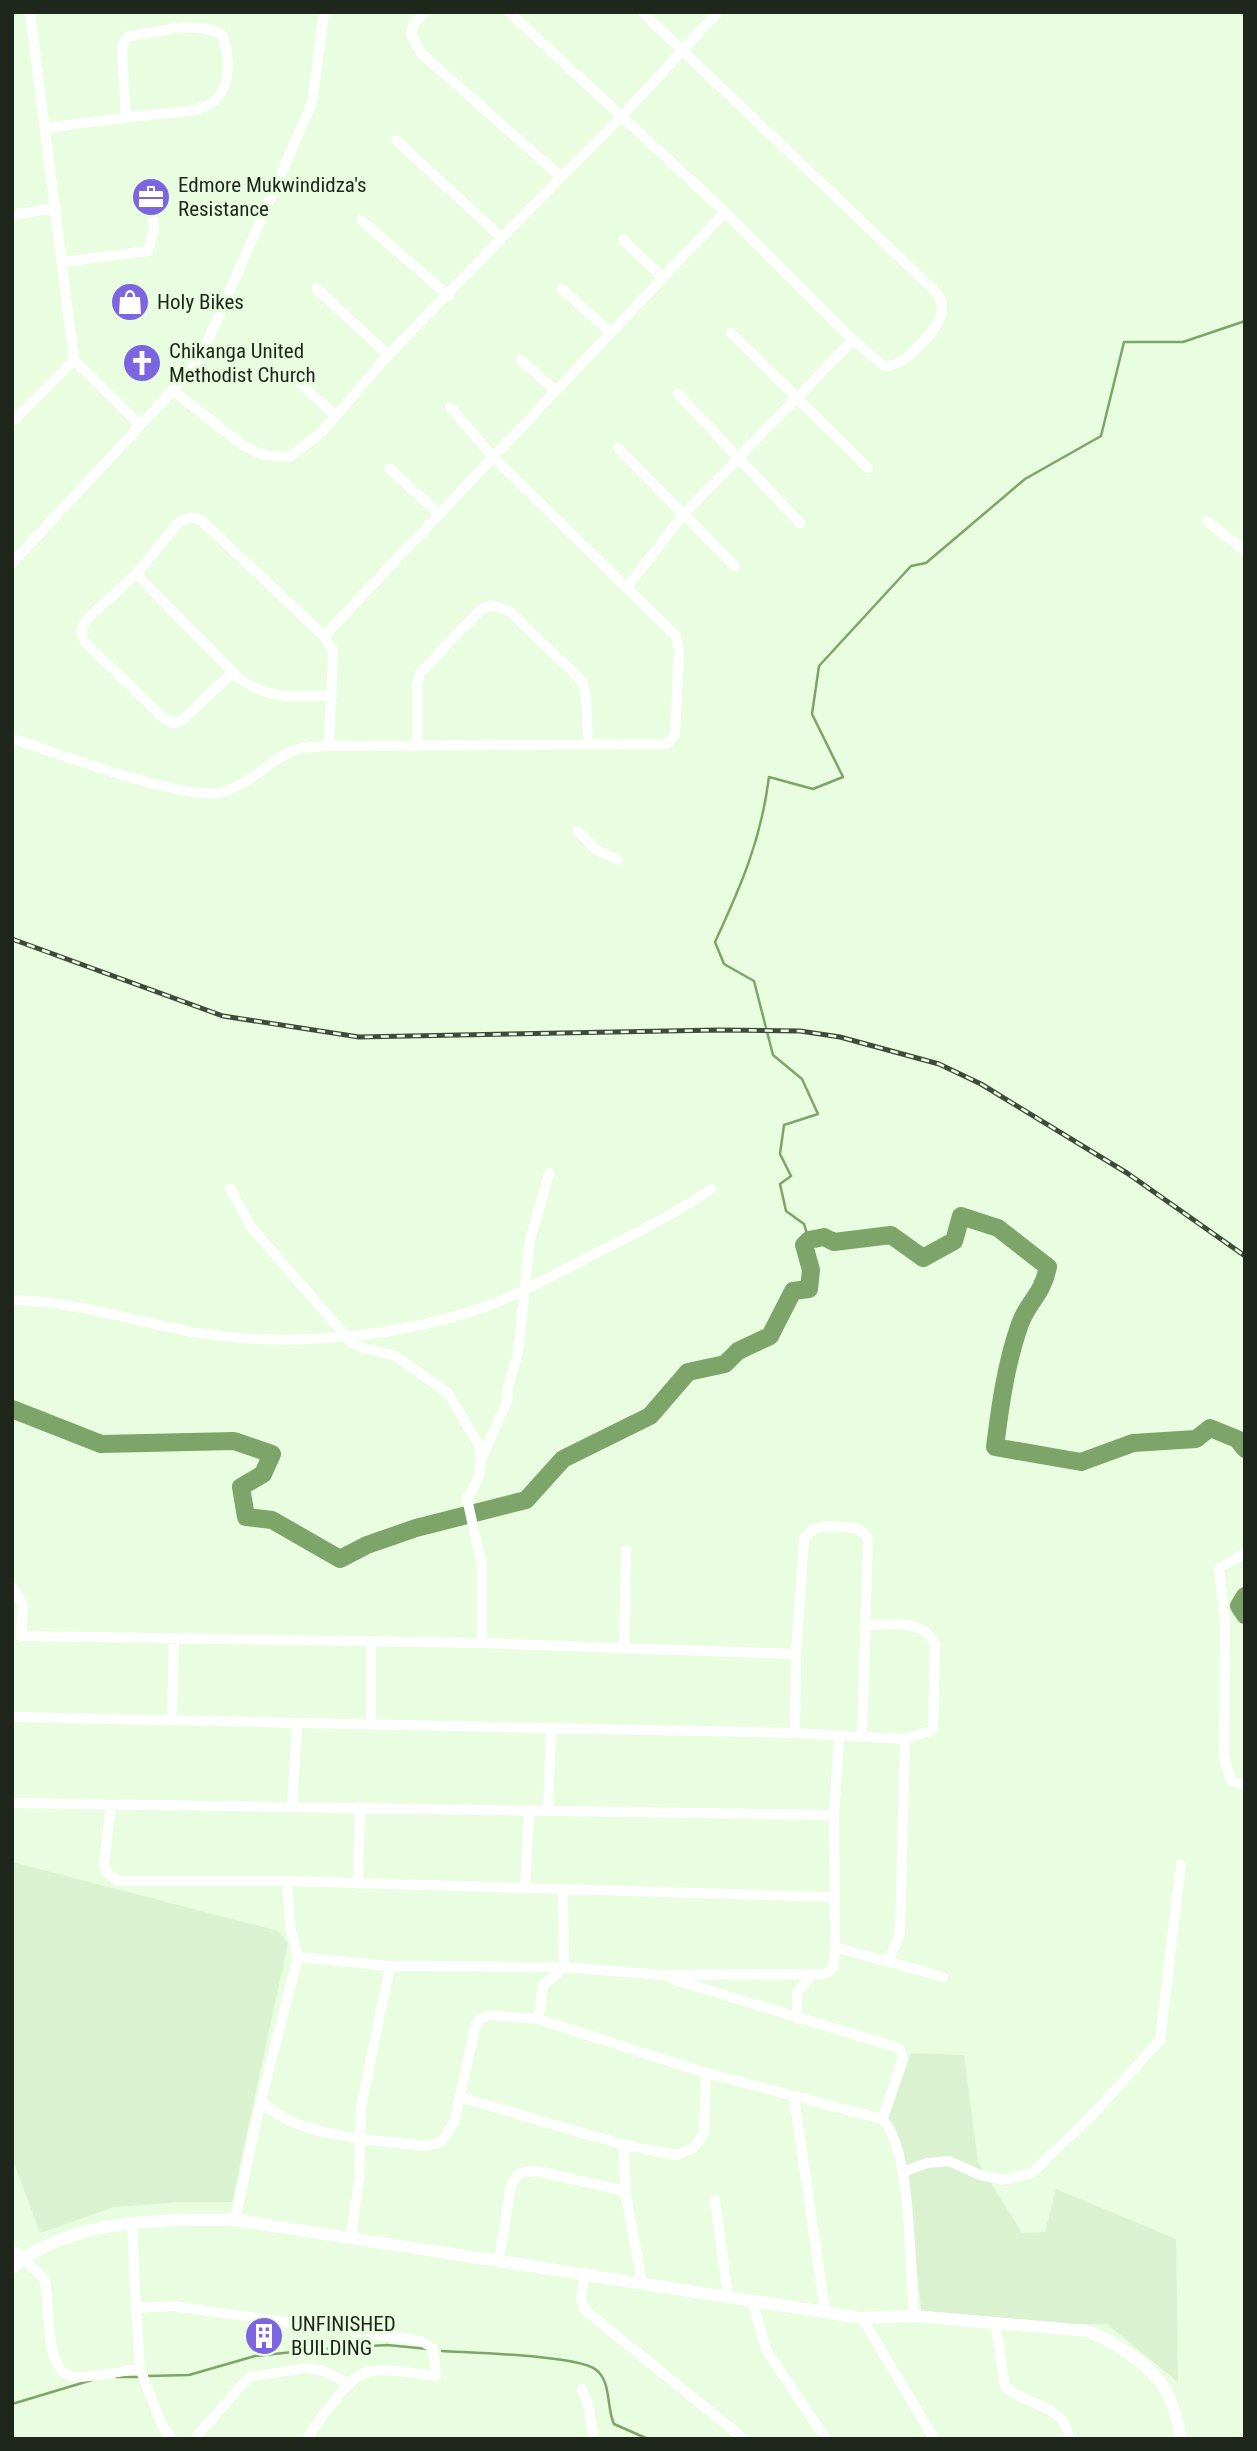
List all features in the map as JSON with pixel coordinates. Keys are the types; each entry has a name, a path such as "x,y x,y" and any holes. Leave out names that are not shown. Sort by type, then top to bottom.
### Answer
{"street":[{"path":"30,12 75,360 139,424"},
{"path":"12,563 202,354 312,103 324,12"},
{"path":"425,12 414,23 411,34 422,54 561,177"},
{"path":"509,12 725,212 853,340 884,366 901,363 939,321 943,307 939,295 642,12"},
{"path":"172,390 244,446 264,455 289,457 321,433 388,355 449,296 719,12"},
{"path":"45,128 126,118 201,108 214,100 229,73 230,57 222,34 209,27 192,27 129,36 123,43 122,52 126,118"},
{"path":"396,141 502,239"},
{"path":"12,215 56,208"},
{"path":"63,262 148,251 154,229 152,211"},
{"path":"324,636 725,212"},
{"path":"361,220 449,296"},
{"path":"623,240 662,277"},
{"path":"316,288 388,355"},
{"path":"562,289 610,332"},
{"path":"732,333 868,468"},
{"path":"626,587 683,515 853,340"},
{"path":"12,422 75,360"},
{"path":"521,360 555,390"},
{"path":"295,380 335,415"},
{"path":"677,394 800,523"},
{"path":"12,738 192,793 217,793 240,785 293,750 329,746 667,744 675,734 679,651 676,636 494,458 450,407"},
{"path":"618,448 735,566"},
{"path":"389,468 438,513"},
{"path":"233,672 181,721 172,723 163,718 84,641 81,632 84,622 136,574 179,522 189,518 200,519 324,636 333,651 329,746"},
{"path":"1207,522 1245,551"},
{"path":"136,574 247,686 269,694 332,695"},
{"path":"417,746 417,685 421,673 481,609 491,605 508,610 582,681 586,695 588,744"},
{"path":"578,831 595,849 618,860"},
{"path":"482,1643 482,1566 467,1499 478,1480 483,1450 495,1432 508,1399 518,1352 530,1240 549,1173"},
{"path":"230,1188 251,1227 347,1336 359,1347 395,1356 447,1392 466,1428 477,1437 481,1462"},
{"path":"12,1300 43,1300 204,1334 250,1338 347,1336 441,1319 482,1308 524,1290 679,1211 711,1189"},
{"path":"794,1733 804,1539 814,1528 855,1528 866,1534 867,1625 862,1737"},
{"path":"624,1649 626,1550"},
{"path":"1245,1553 1219,1568 1225,1622 1224,1757 1231,1781 1245,1785"},
{"path":"12,1586 23,1604 17,1636 174,1641 482,1643 796,1654"},
{"path":"12,1717 297,1725 371,1724 794,1733 905,1739 933,1730 935,1644 925,1629 918,1627 867,1625"},
{"path":"172,1720 174,1641"},
{"path":"371,1724 372,1643"},
{"path":"292,1806 297,1725"},
{"path":"548,1810 551,1729"},
{"path":"298,1957 390,1966 565,1967 661,1975 811,1976 830,1972 835,1947 834,1815 839,1737"},
{"path":"889,1961 900,1933 905,1739"},
{"path":"12,1803 834,1815"},
{"path":"111,1805 104,1864 106,1871 117,1881 287,1881 834,1897"},
{"path":"358,1884 360,1806"},
{"path":"525,1889 529,1810"},
{"path":"903,2172 927,2163 949,2161 980,2175 1003,2180 1032,2173 1093,2114 1152,2050 1160,2040 1165,2012 1181,1865"},
{"path":"235,2220 261,2100 298,1957 289,1926 287,1881"},
{"path":"538,2019 543,1986 565,1967 564,1890"},
{"path":"835,1947 943,1977"},
{"path":"351,2236 359,2180 361,2107 390,1966"},
{"path":"661,1975 797,2019 888,2043 902,2052 903,2058 882,2119"},
{"path":"797,2019 797,1993 811,1976"},
{"path":"261,2100 276,2114 310,2127 359,2138 437,2145 454,2123 475,2027 480,2019 489,2015 538,2019 706,2073 882,2119 893,2131 903,2172 914,2316"},
{"path":"459,2097 667,2155 686,2153 699,2142 706,2122 706,2073"},
{"path":"794,2097 825,2311"},
{"path":"624,2145 625,2191 642,2282"},
{"path":"499,2260 511,2185 519,2173 537,2171 625,2191"},
{"path":"715,2200 728,2297"},
{"path":"12,2269 37,2249 132,2222 235,2220 585,2272 752,2302 862,2318 914,2316 1088,2330 1103,2337 1142,2365 1165,2389 1181,2439"},
{"path":"132,2222 136,2308 144,2376 162,2425 172,2439"},
{"path":"12,2249 44,2278 53,2361 62,2373 74,2377 144,2376"},
{"path":"585,2272 581,2299 585,2309 744,2439"},
{"path":"752,2302 767,2351 826,2439"},
{"path":"136,2308 173,2306 421,2341 433,2348 436,2376 372,2371 349,2384 306,2439"},
{"path":"862,2318 934,2439"},
{"path":"995,2322 1005,2386 1046,2407 1063,2420 1069,2428 1069,2439"},
{"path":"194,2439 249,2376 305,2368 324,2371 349,2384"},
{"path":"582,2389 588,2404 594,2439"}],"shaded area":[{"path":"12,1862 278,1931 288,1943 232,2202 181,2202 114,2207 40,2233 12,2158"},
{"path":"911,2053 964,2055 978,2162 1022,2233 1045,2232 1056,2189 1176,2239 1178,2382 1107,2324 1051,2325 922,2318 907,2177 888,2120"}],"waterway":[{"path":"809,1240 804,1224 786,1211 780,1184 791,1176 780,1154 784,1125 818,1114 802,1079 773,1055 754,981 724,964 715,942 749,862 761,821 769,777 813,789 843,777 812,714 819,666 911,566 926,563 1025,479 1101,436 1124,342 1183,342 1245,321"},
{"path":"12,1409 101,1444 234,1441 272,1454 263,1474 241,1487 246,1517 272,1520 340,1559 367,1545 416,1528 526,1500 563,1459 650,1416 688,1372 725,1364 738,1351 770,1336 793,1291 809,1289 811,1270 804,1245 809,1240 824,1237 834,1242 891,1235 923,1258 954,1241 961,1216 998,1228 1048,1267 1042,1285 1023,1316 1015,1339 1004,1385 995,1447 1081,1462 1133,1443 1196,1439 1210,1428 1237,1439 1245,1449"},
{"path":"1245,1596 1239,1606 1245,1615"},
{"path":"147,2376 189,2375 255,2356 322,2349 387,2345 428,2349"},
{"path":"442,2351 545,2358 584,2364 595,2369 604,2380 614,2424 648,2439"},
{"path":"116,2377 140,2377"},
{"path":"12,2404 92,2380"}],"railway":[{"path":"12,939 223,1016 359,1037 719,1030 800,1031 840,1037 939,1064 981,1084 1127,1173 1245,1256"}],"place":[{"name":"Edmore Mukwindidza's Resistance","path":"151,197"},
{"name":"Holy Bikes","path":"130,302"},
{"name":"Chikanga United Methodist Church","path":"142,363"},
{"name":"UNFINISHED BUILDING","path":"264,2336"}]}
